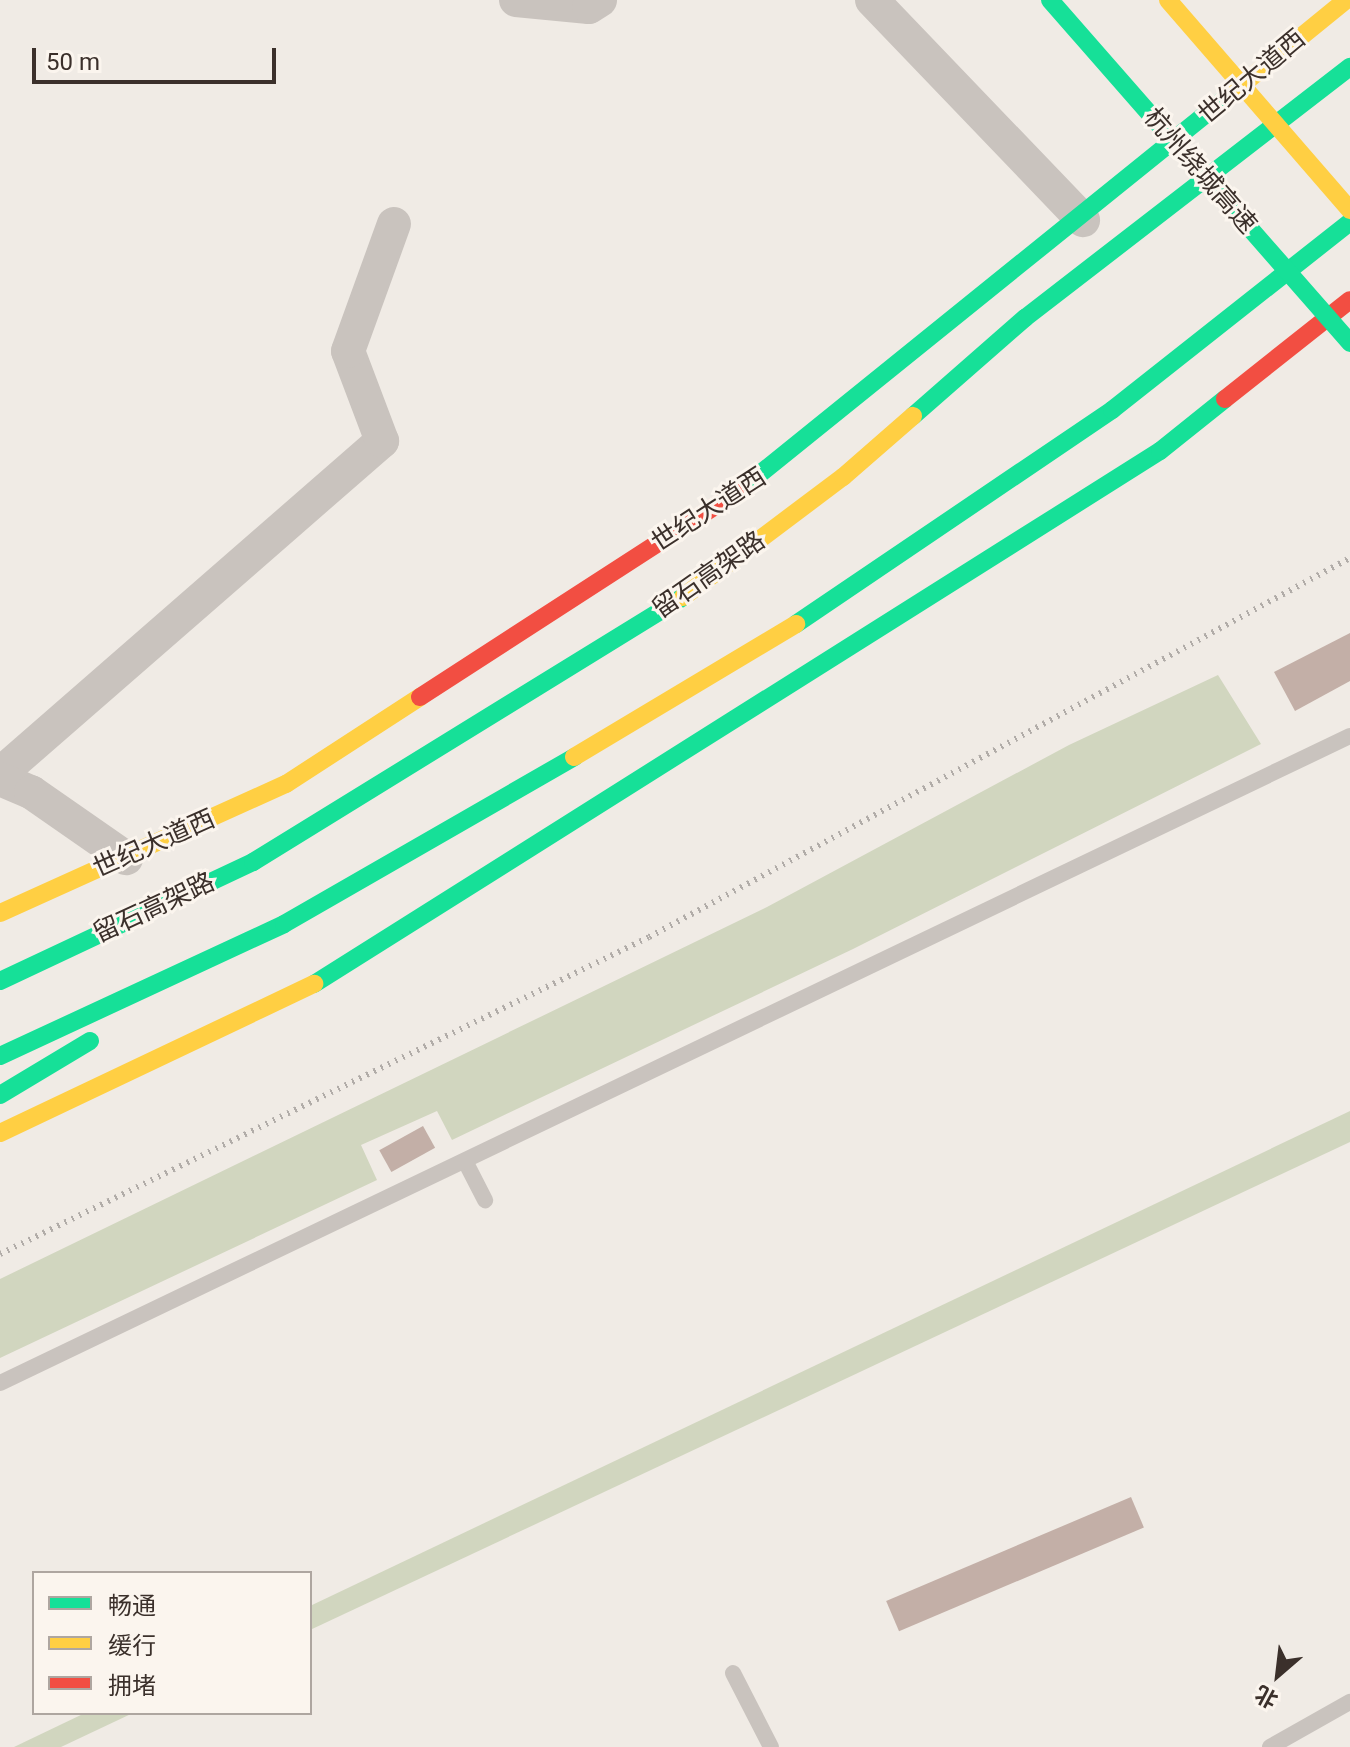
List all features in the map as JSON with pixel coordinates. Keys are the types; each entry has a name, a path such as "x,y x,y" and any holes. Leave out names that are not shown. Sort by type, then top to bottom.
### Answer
{"main road":[{"name":"杭州绕城高速","path":"1050,0 1350,343"},
{"path":"1168,0 1350,210"},
{"name":"世纪大道西","path":"0,913 286,784 777,466 1083,220 1346,0"},
{"name":"留石高架路","path":"0,981 253,862 692,591 843,477 1025,318 1350,67"},
{"path":"0,1095 284,924 743,660 1112,410 1350,222"},
{"path":"0,1133 316,983 1160,451 1350,300"},
{"path":"0,958 253,862"},
{"path":"0,1056 284,924"}],"street":[{"path":"516,0 589,7 600,0"},
{"path":"872,0 1083,220"},
{"path":"126,858 31,792 0,777 382,441 348,351 394,224"}],"lane":[{"path":"0,1383 466,1163 1350,736"},
{"path":"466,1163 485,1200"},
{"path":"733,1673 771,1747"},
{"path":"1270,1747 1350,1702"}],"green space":[{"path":"1218,675 1261,744 853,949 452,1140 437,1111 361,1145 377,1180 0,1358 0,1279 767,907 1069,745"},
{"path":"1350,1111 1350,1142 312,1629 312,1605"},
{"path":"81,1715 129,1715 61,1747 14,1747"}],"building":[{"path":"1350,633 1350,681 1295,711 1274,672"},
{"path":"423,1126 435,1148 391,1172 379,1150"},
{"path":"1131,1497 1144,1527 899,1631 886,1601"}],"railway":[{"path":"0,1254 649,937 1350,558"}],"traffic: fast":[{"path":"1050,0 1350,343"},
{"path":"913,416 1025,318 1350,67"},
{"path":"740,490 1232,93"},
{"path":"796,624 1112,410 1350,222"},
{"path":"314,984 1160,451 1225,399"},
{"path":"0,981 253,862 683,597"},
{"path":"0,1056 284,924 574,757"},
{"path":"0,1095 90,1041"}],"traffic: slow":[{"path":"1168,0 1350,210"},
{"path":"1232,93 1346,0"},
{"path":"683,597 843,477 913,416"},
{"path":"574,757 796,624"},
{"path":"0,913 286,784 420,697"},
{"path":"0,1133 314,984"}],"traffic: jam":[{"path":"1225,399 1350,300"},
{"path":"420,697 740,490"}]}
